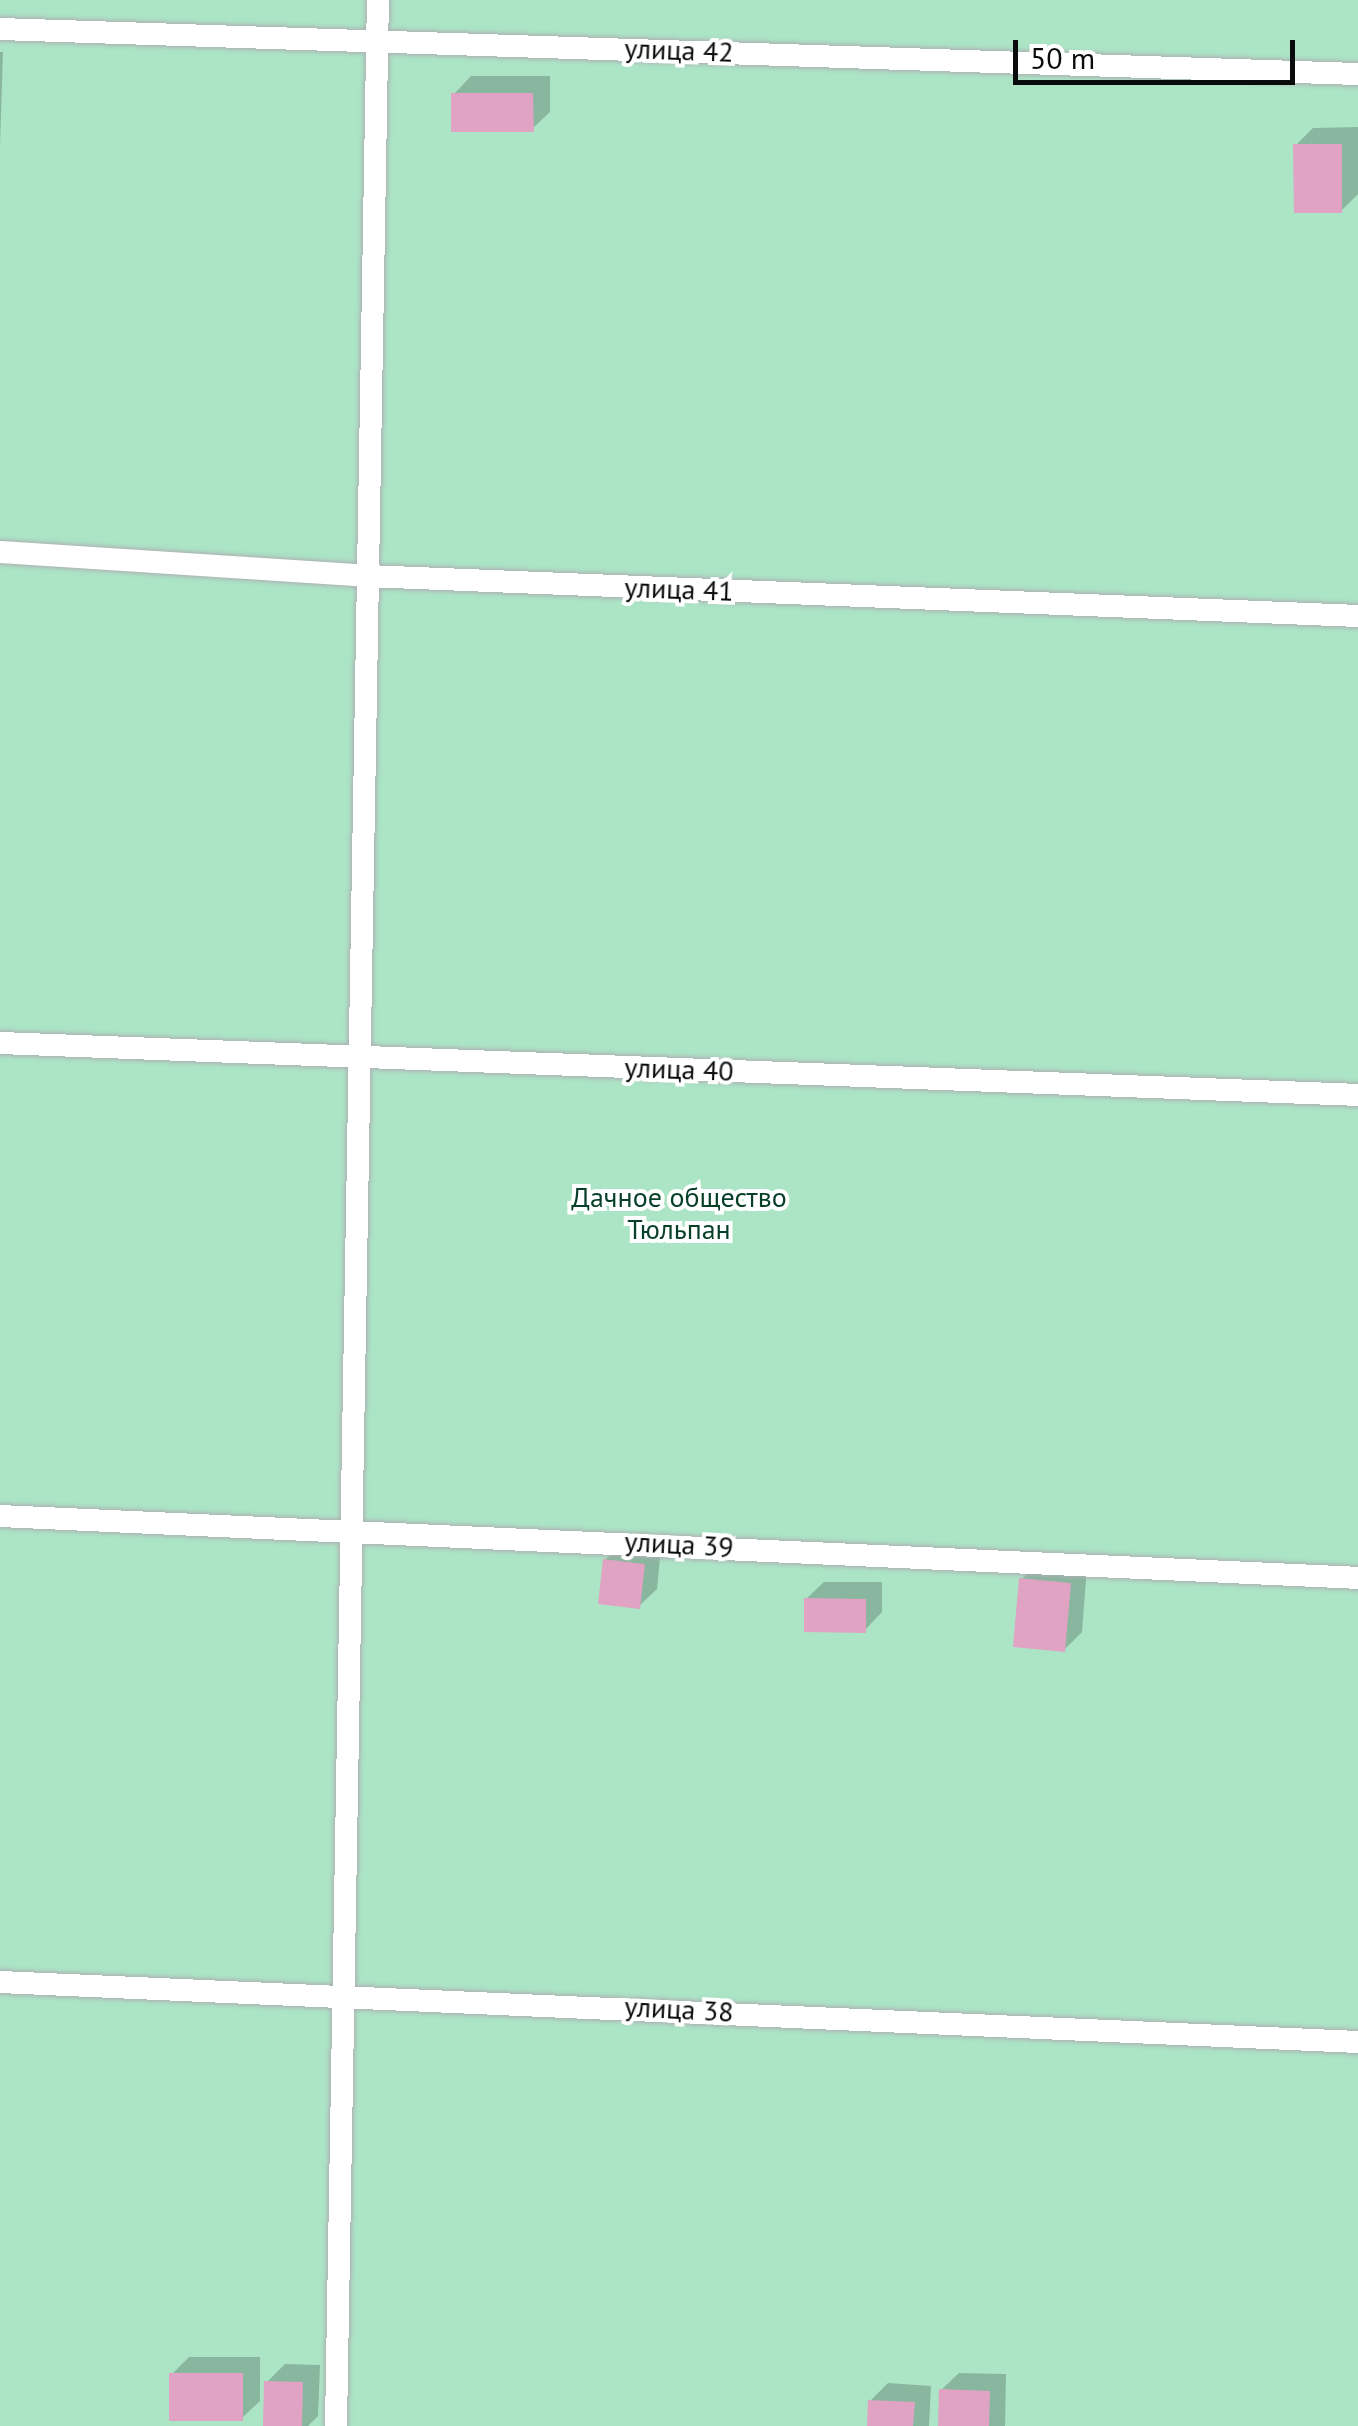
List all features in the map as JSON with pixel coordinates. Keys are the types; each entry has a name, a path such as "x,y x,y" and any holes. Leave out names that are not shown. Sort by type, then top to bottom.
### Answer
{"lane":[{"path":"336,2426 378,0"},
{"name":"улица 42","path":"0,30 1358,74"},
{"name":"улица 41","path":"0,552 368,576 1358,616"},
{"name":"улица 40","path":"0,1043 1358,1095"},
{"name":"улица 39","path":"0,1516 352,1528 1358,1578"},
{"name":"улица 38","path":"0,1982 344,1993 1358,2042"}],"green space":[{"name":"Дачное общество Тюльпан","path":"0,0 1358,0 1358,2426 0,2426"}],"building":[{"path":"451,93 533,93 534,132 451,132"},
{"path":"1293,144 1342,144 1342,213 1294,213"},
{"path":"603,1559 645,1564 640,1609 598,1604"},
{"path":"1019,1578 1071,1583 1065,1652 1013,1647"},
{"path":"804,1598 866,1599 866,1633 804,1632"},
{"path":"169,2373 243,2373 243,2421 169,2421"},
{"path":"264,2381 303,2382 302,2426 263,2426"},
{"path":"939,2389 990,2391 989,2426 938,2426"},
{"path":"868,2400 915,2402 913,2426 867,2426"}]}
